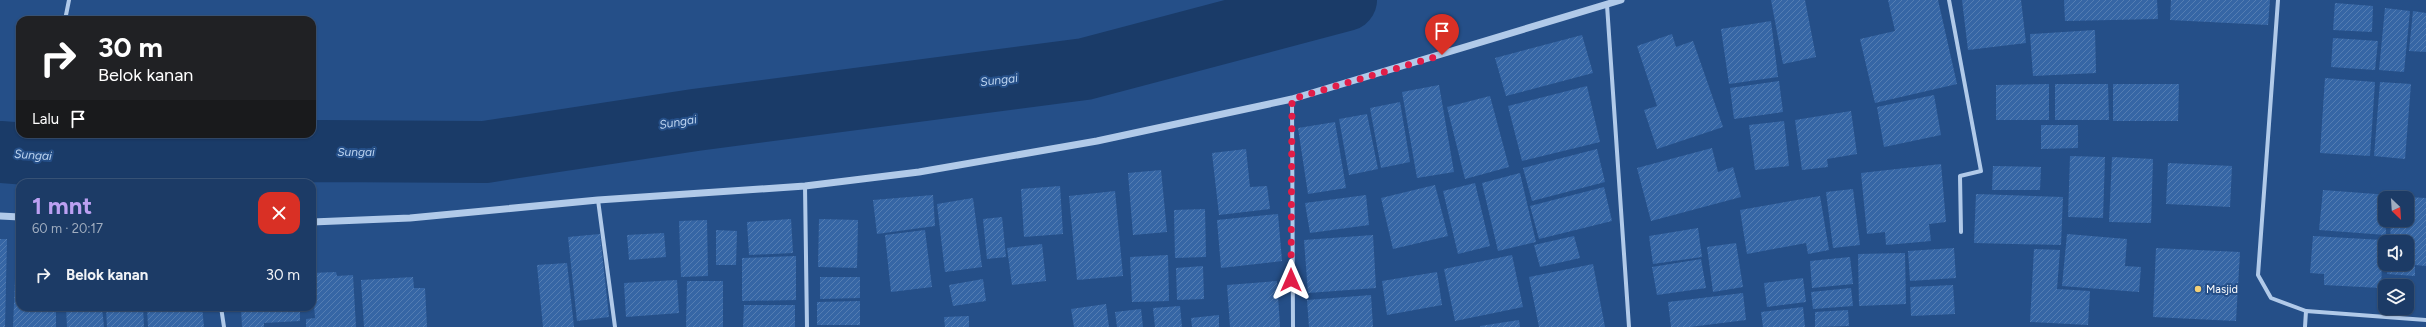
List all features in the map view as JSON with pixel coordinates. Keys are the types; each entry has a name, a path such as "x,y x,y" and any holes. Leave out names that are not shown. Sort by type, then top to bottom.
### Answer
{"street":[{"path":"66,16 69,0"},
{"path":"316,222 410,218 598,200 805,186 919,172 1097,141 1292,99 1607,6 1621,0"},
{"path":"1950,0 1981,171 1960,176 1961,232"},
{"path":"2278,0 2258,274 2271,298 2306,311 2426,320"},
{"path":"1607,6 1629,327"},
{"path":"1292,99 1293,327"},
{"path":"805,186 807,327"},
{"path":"598,200 615,327"},
{"path":"0,216 16,217"},
{"path":"222,311 224,327"},
{"path":"2305,327 2306,311"}],"building":[{"path":"1771,0 1805,0 1816,57 1783,64"},
{"path":"1888,0 1938,0 1957,84 1875,103 1860,39 1895,31"},
{"path":"1962,0 2021,0 2026,43 1968,50"},
{"path":"2064,0 2157,0 2158,19 2065,21"},
{"path":"2171,0 2270,0 2268,25 2170,20"},
{"path":"2335,3 2373,6 2372,32 2333,30"},
{"path":"2385,8 2410,11 2404,72 2379,70"},
{"path":"2413,11 2426,13 2426,52 2409,51"},
{"path":"1771,21 1778,77 1729,84 1721,29"},
{"path":"2095,30 2096,73 2033,76 2030,34"},
{"path":"1672,34 1676,47 1693,41 1723,127 1657,149 1644,110 1657,106 1637,46"},
{"path":"1582,35 1593,73 1506,96 1495,58"},
{"path":"2333,38 2378,41 2375,70 2331,67"},
{"path":"2325,78 2375,82 2370,156 2320,153"},
{"path":"1779,81 1783,112 1734,119 1730,88"},
{"path":"2380,82 2411,84 2405,159 2374,156"},
{"path":"2049,84 2049,120 1996,120 1996,85"},
{"path":"2055,84 2108,84 2109,120 2055,120"},
{"path":"2113,84 2179,84 2178,121 2113,121"},
{"path":"1439,85 1454,172 1417,178 1402,92"},
{"path":"1587,86 1600,142 1522,161 1508,106"},
{"path":"1934,95 1941,135 1884,147 1877,107"},
{"path":"1490,96 1509,167 1465,179 1447,107"},
{"path":"1400,102 1410,162 1381,168 1370,108"},
{"path":"1851,111 1857,154 1827,159 1828,167 1802,170 1795,120"},
{"path":"1367,114 1378,169 1349,175 1339,119"},
{"path":"1784,121 1789,166 1755,170 1749,125"},
{"path":"1335,122 1346,188 1308,194 1298,128"},
{"path":"2041,125 2078,125 2078,148 2041,149"},
{"path":"1712,148 1718,172 1733,167 1741,197 1651,221 1637,168"},
{"path":"1246,149 1250,187 1267,186 1270,209 1219,215 1212,153"},
{"path":"1597,149 1605,182 1532,201 1523,168"},
{"path":"2070,156 2105,157 2103,218 2068,217"},
{"path":"2112,157 2153,159 2151,223 2109,222"},
{"path":"2168,163 2232,166 2230,207 2166,204"},
{"path":"1941,164 1946,222 1929,224 1931,241 1886,245 1885,232 1867,234 1861,173"},
{"path":"1993,166 2041,167 2040,190 1992,190"},
{"path":"1161,170 1167,232 1133,235 1128,173"},
{"path":"1520,173 1536,242 1498,251 1482,183"},
{"path":"1475,183 1490,246 1458,254 1443,191"},
{"path":"1435,185 1448,236 1393,249 1381,198"},
{"path":"1060,186 1063,234 1024,237 1021,189"},
{"path":"1604,187 1612,221 1539,239 1530,206"},
{"path":"1853,189 1860,245 1833,248 1826,192"},
{"path":"2323,190 2378,194 2378,227 2386,227 2386,235 2319,230"},
{"path":"1115,191 1123,276 1077,280 1069,196"},
{"path":"1976,194 2063,197 2061,245 1974,243"},
{"path":"933,195 935,226 877,234 873,200"},
{"path":"1366,195 1369,225 1310,233 1305,203"},
{"path":"1820,196 1829,250 1808,254 1806,243 1747,254 1740,210"},
{"path":"2414,197 2426,198 2426,266 2415,265 2415,276 2387,274 2387,271 2414,271 2414,235 2390,235 2391,227 2414,227"},
{"path":"973,198 982,267 945,272 937,204"},
{"path":"1205,209 1206,257 1175,258 1174,210"},
{"path":"1278,214 1282,261 1221,268 1217,220"},
{"path":"1002,217 1006,257 987,259 983,219"},
{"path":"791,219 793,253 749,255 747,222"},
{"path":"819,219 858,220 857,268 818,267"},
{"path":"707,220 708,276 681,277 679,221"},
{"path":"1698,228 1702,257 1653,264 1649,236"},
{"path":"716,230 737,231 736,265 716,265"},
{"path":"925,230 932,287 891,292 885,235"},
{"path":"664,233 666,257 629,260 627,235"},
{"path":"600,234 609,317 577,321 568,237"},
{"path":"2067,234 2127,239 2125,266 2141,267 2139,292 2062,286"},
{"path":"1373,235 1376,288 1308,293 1304,240"},
{"path":"1574,236 1580,258 1540,267 1534,245"},
{"path":"2313,236 2378,240 2378,271 2382,271 2381,279 2378,279 2378,288 2324,285 2324,274 2310,273"},
{"path":"0,239 7,239 5,327 0,327"},
{"path":"16,241 16,272 15,272"},
{"path":"1736,243 1743,287 1713,292 1707,247"},
{"path":"1042,244 1046,281 1012,285 1007,248"},
{"path":"1954,248 1956,278 1910,281 1908,251"},
{"path":"2156,248 2240,252 2236,321 2153,317"},
{"path":"2034,249 2060,250 2057,289 2090,291 2088,325 2030,322"},
{"path":"1905,253 1906,304 1859,306 1858,254"},
{"path":"1168,255 1169,301 1132,302 1130,257"},
{"path":"1512,255 1523,307 1455,321 1444,269"},
{"path":"796,256 796,300 742,301 742,258"},
{"path":"1850,257 1853,284 1812,288 1810,261"},
{"path":"1701,259 1706,288 1657,295 1652,267"},
{"path":"567,263 574,327 543,327 537,265"},
{"path":"1593,264 1605,327 1539,327 1529,277"},
{"path":"1203,266 1204,299 1177,300 1176,268"},
{"path":"336,272 337,276 353,275 356,327 306,327 306,319 315,318 316,273"},
{"path":"1437,272 1442,305 1387,315 1382,281"},
{"path":"413,277 414,288 425,288 427,327 364,327 361,280"},
{"path":"820,277 860,277 860,298 820,299"},
{"path":"1803,278 1806,302 1767,307 1764,283"},
{"path":"16,279 16,311 56,311 56,327 13,327"},
{"path":"983,279 986,301 953,306 949,285"},
{"path":"677,280 679,313 626,317 624,283"},
{"path":"687,281 723,281 723,327 686,327"},
{"path":"1277,281 1280,327 1230,327 1227,285"},
{"path":"1953,285 1955,314 1911,316 1910,287"},
{"path":"1851,288 1853,306 1813,309 1811,292"},
{"path":"1743,293 1746,320 1690,327 1671,327 1668,302"},
{"path":"1371,295 1373,327 1309,327 1307,300"},
{"path":"860,301 860,325 817,325 817,302"},
{"path":"1106,304 1109,327 1074,327 1071,309"},
{"path":"744,305 795,305 795,327 743,327"},
{"path":"1180,306 1182,327 1155,327 1153,308"},
{"path":"1803,307 1805,327 1763,327 1761,312"},
{"path":"1141,309 1143,327 1117,327 1115,312"},
{"path":"1848,310 1849,326 1815,327 1815,312"},
{"path":"66,311 102,311 104,327 67,327"},
{"path":"106,311 143,311 144,327 107,327"},
{"path":"147,311 202,311 204,327 148,327"},
{"path":"241,311 300,311 300,321 264,323 264,327 242,327"},
{"path":"1219,315 1219,327 1192,327 1191,318"},
{"path":"969,316 969,327 945,327 944,317"},
{"path":"1519,320 1520,327 1480,327 1480,326"}],"waterway":[{"name":"Sungai","path":"0,152 104,160 319,151 485,152 695,120 1085,69 1346,0"}],"place":[{"name":"Masjid","path":"2198,289"}],"route":[{"path":"1291,280 1292,99 1442,55"}]}
